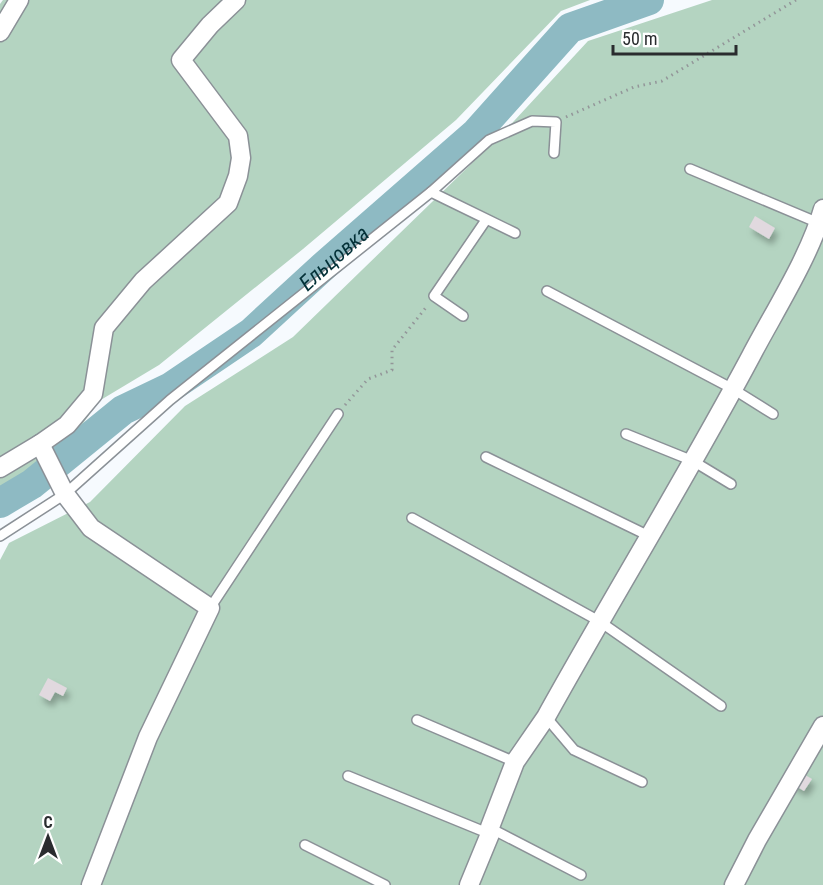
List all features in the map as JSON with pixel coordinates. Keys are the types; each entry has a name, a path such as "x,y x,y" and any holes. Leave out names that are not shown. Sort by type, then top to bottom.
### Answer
{"street":[{"path":"0,32 19,0"},
{"path":"0,468 67,425 93,394 104,328 143,280 228,203 238,176 241,158 238,136 181,60 210,25 237,0"},
{"path":"469,885 515,762 546,717 693,461 795,274 822,219"},
{"path":"40,444 65,494 91,528 210,608 148,737 91,885"},
{"path":"734,885 756,840 823,726"}],"lane":[{"path":"0,536 65,494 170,400 431,192 489,140 532,121 556,122 554,153"},
{"path":"690,169 822,219"},
{"path":"431,192 515,233"},
{"path":"463,316 434,296 486,220"},
{"path":"547,291 733,389 773,414"},
{"path":"210,608 338,414"},
{"path":"626,434 693,461 731,484"},
{"path":"486,456 649,536"},
{"path":"412,518 600,621 721,706"},
{"path":"546,717 574,750 642,782"},
{"path":"417,720 515,762"},
{"path":"348,776 490,831 581,875"},
{"path":"305,845 385,885"}],"path":[{"path":"556,122 634,87 662,81 795,1"},
{"path":"338,414 368,379 392,370 392,350 434,296"}],"green space":[{"path":"3,0 590,0 561,11 456,120 303,249 159,365 99,401 59,457 0,501 0,4"},
{"path":"712,0 823,0 823,885 0,885 0,560 9,543 90,502 185,406 293,337 501,135 588,41"}],"building":[{"path":"755,216 775,228 769,239 749,227"},
{"path":"48,678 67,688 63,696 55,692 50,701 39,695"},
{"path":"793,768 812,779 804,791 786,780"}],"waterway":[{"name":"Ельцовка","path":"0,503 32,484 123,410 171,387 251,333 476,133 570,28 649,0"}]}
